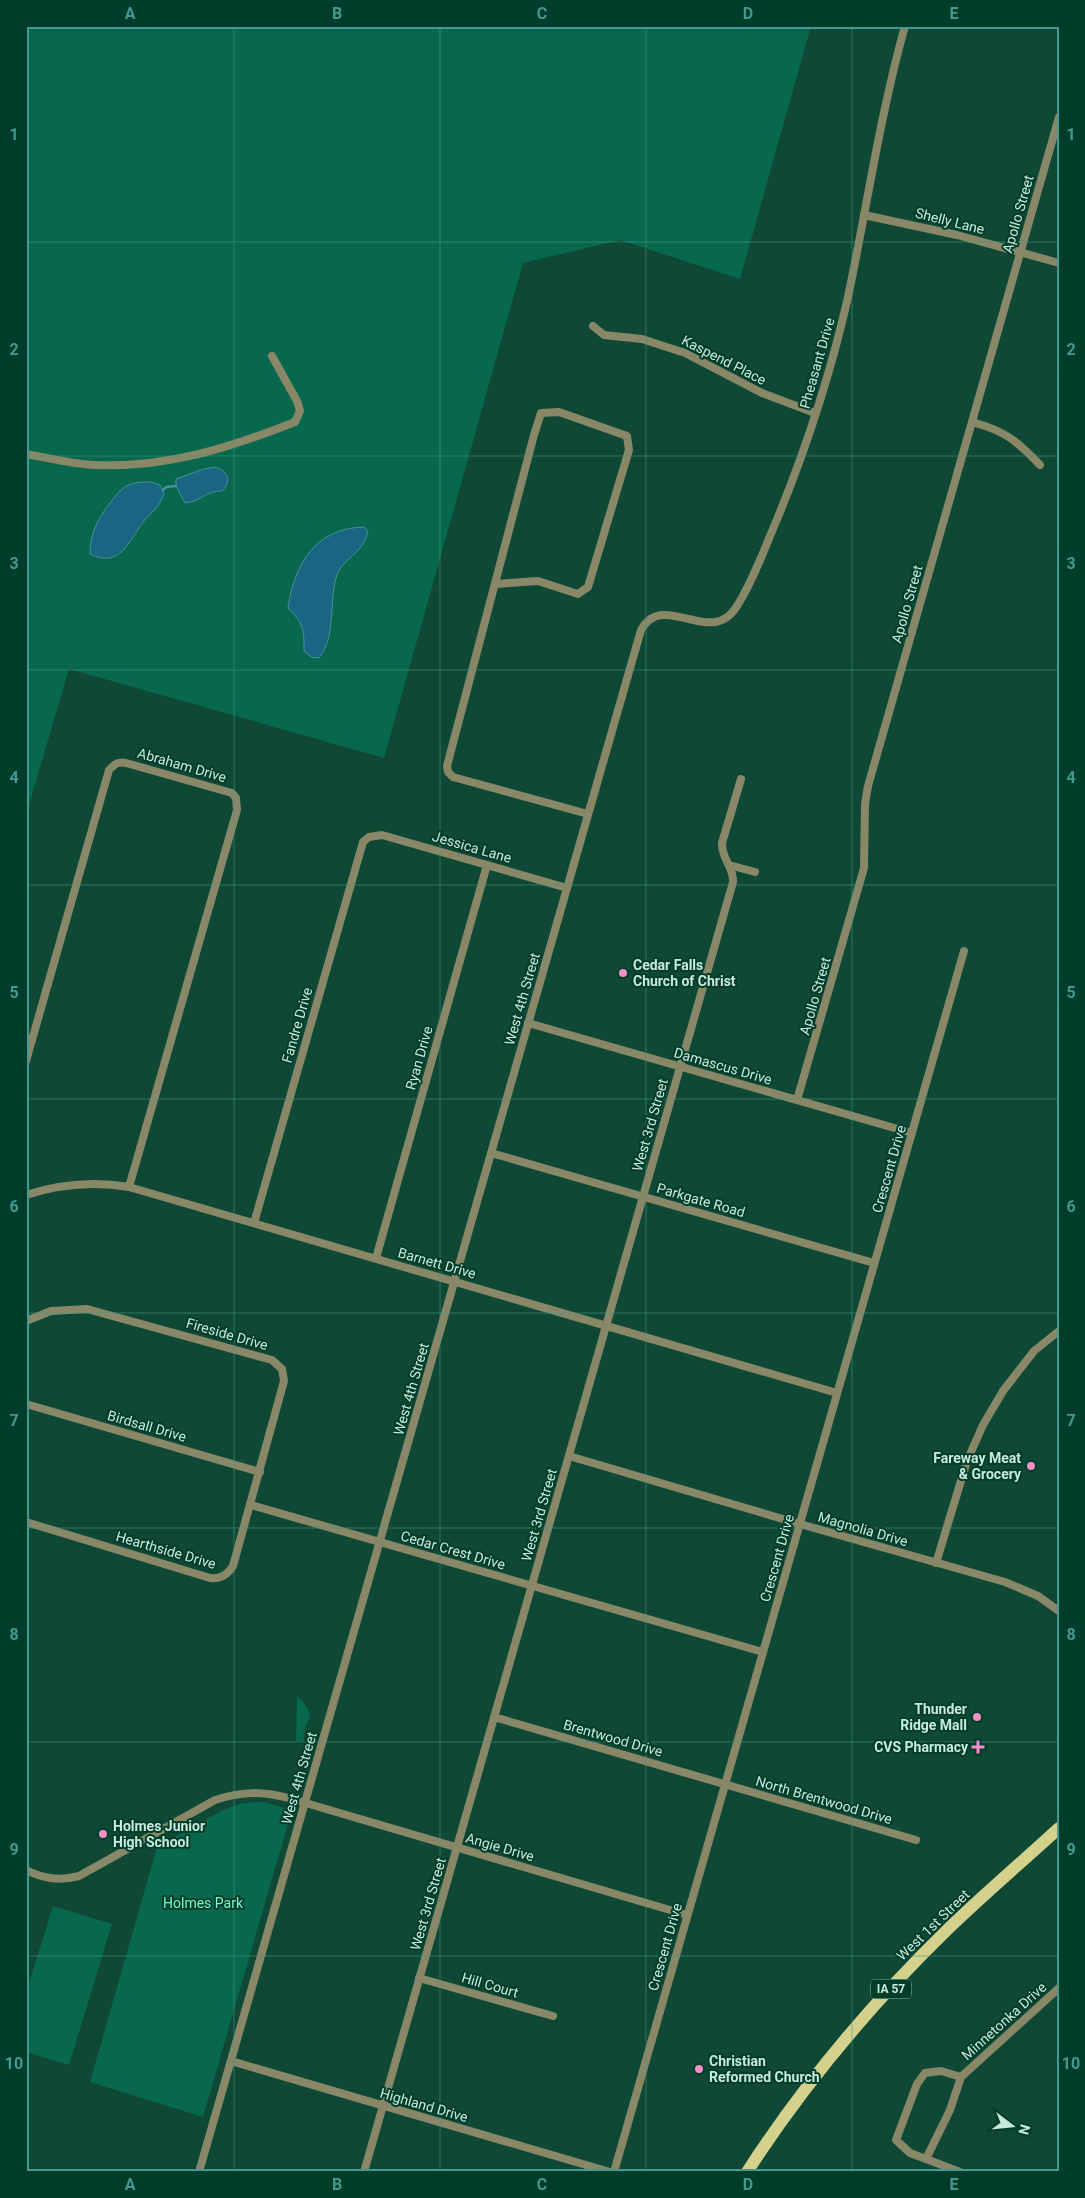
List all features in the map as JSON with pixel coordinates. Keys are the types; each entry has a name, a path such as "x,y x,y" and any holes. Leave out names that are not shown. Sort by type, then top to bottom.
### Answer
{"main road":[{"name":"West 1st Street","path":"747,2172 801,2094 856,2026 947,1930 1059,1828"}],"street":[{"name":"Pheasant Drive","path":"654,617 666,614 701,623 711,623 720,622 731,615 736,608 786,497 816,413 848,298 888,94 905,26"},
{"name":"Apollo Street","path":"797,1100 864,868 865,804 868,786 1059,117"},
{"name":"Shelly Lane","path":"864,215 958,235 1059,263"},
{"name":"Kaspend Place","path":"593,326 604,335 642,339 685,352 762,394 816,413"},
{"path":"26,454 94,464 125,464 166,461 195,456 243,443 295,422 300,411 297,401 272,356"},
{"path":"494,584 538,581 578,594 588,587 629,450 627,436 559,412 541,413 494,584 447,766 448,772 453,777 588,814"},
{"path":"972,422 997,429 1009,436 1040,464"},
{"name":"West 4th Street","path":"199,2172 641,630 654,617"},
{"name":"Abraham Drive","path":"26,1060 110,770 114,764 126,762 232,793 236,798 237,810 129,1187"},
{"name":"West 3rd Street","path":"364,2172 733,882 733,872 722,852 722,843 741,779"},
{"name":"Jessica Lane","path":"369,837 382,835 567,888"},
{"name":"Fandre Drive","path":"254,1223 360,848 369,837"},
{"name":"Ryan Drive","path":"376,1258 487,865"},
{"path":"729,865 755,872"},
{"name":"Crescent Drive","path":"614,2172 964,951"},
{"name":"Damascus Drive","path":"528,1023 912,1133"},
{"name":"Parkgate Road","path":"491,1153 874,1263"},
{"name":"Barnett Drive","path":"26,1195 74,1184 104,1184 129,1187 837,1393"},
{"name":"Fireside Drive","path":"26,1321 51,1311 63,1309 100,1312 272,1360 277,1364 284,1375 284,1387 251,1505"},
{"path":"936,1563 967,1462 983,1425 1003,1391 1034,1351 1059,1331"},
{"name":"Birdsall Drive","path":"26,1404 260,1472"},
{"name":"Magnolia Drive","path":"569,1456 1005,1582 1038,1596 1059,1611"},
{"name":"Cedar Crest Drive","path":"251,1505 763,1652"},
{"name":"Hearthside Drive","path":"26,1522 215,1578 224,1576 233,1566 251,1505"},
{"name":"Brentwood Drive","path":"494,1717 725,1784"},
{"name":"North Brentwood Drive","path":"725,1784 916,1840"},
{"name":"Angie Drive","path":"26,1870 40,1877 56,1879 79,1876 215,1800 226,1796 260,1792 305,1803 687,1915"},
{"name":"Hill Court","path":"419,1978 553,2016"},
{"name":"Minnetonka Drive","path":"963,2075 1059,1988"},
{"name":"Highland Drive","path":"231,2061 610,2172"},
{"path":"926,2159 950,2110 963,2075 941,2072 925,2073 917,2084 906,2109 896,2140 910,2153 960,2172"}],"green space":[{"path":"26,26 811,26 740,279 620,240 523,263 384,758 69,669 26,815"},
{"path":"297,1696 309,1710 310,1714 304,1733 304,1741 296,1741"},
{"name":"Holmes Park","path":"264,1802 292,1810 203,2117 90,2082 157,1847 221,1811 242,1803"},
{"path":"53,1906 112,1924 69,2065 26,2052 26,1993"}],"water":[{"path":"214,467 222,470 227,476 227,483 222,491 212,492 195,501 185,503 176,486 176,479"},
{"path":"151,482 160,485 164,494 158,506 143,522 128,544 122,551 109,558 100,558 90,554 90,546 97,524 117,494 131,484"},
{"path":"364,527 368,532 365,540 337,575 334,585 330,629 325,649 319,658 311,657 304,651 302,627 288,608 296,577 310,551 320,541 347,529"}],"waterway":[{"path":"163,490 166,487 176,486"}],"place":[{"name":"Cedar Falls Church of Christ","path":"623,973"},
{"name":"Fareway Meat & Grocery","path":"1031,1466"},
{"name":"Thunder Ridge Mall","path":"977,1717"},
{"name":"CVS Pharmacy","path":"978,1747"},
{"name":"Holmes Junior High School","path":"103,1834"},
{"name":"Christian Reformed Church","path":"699,2069"}]}
